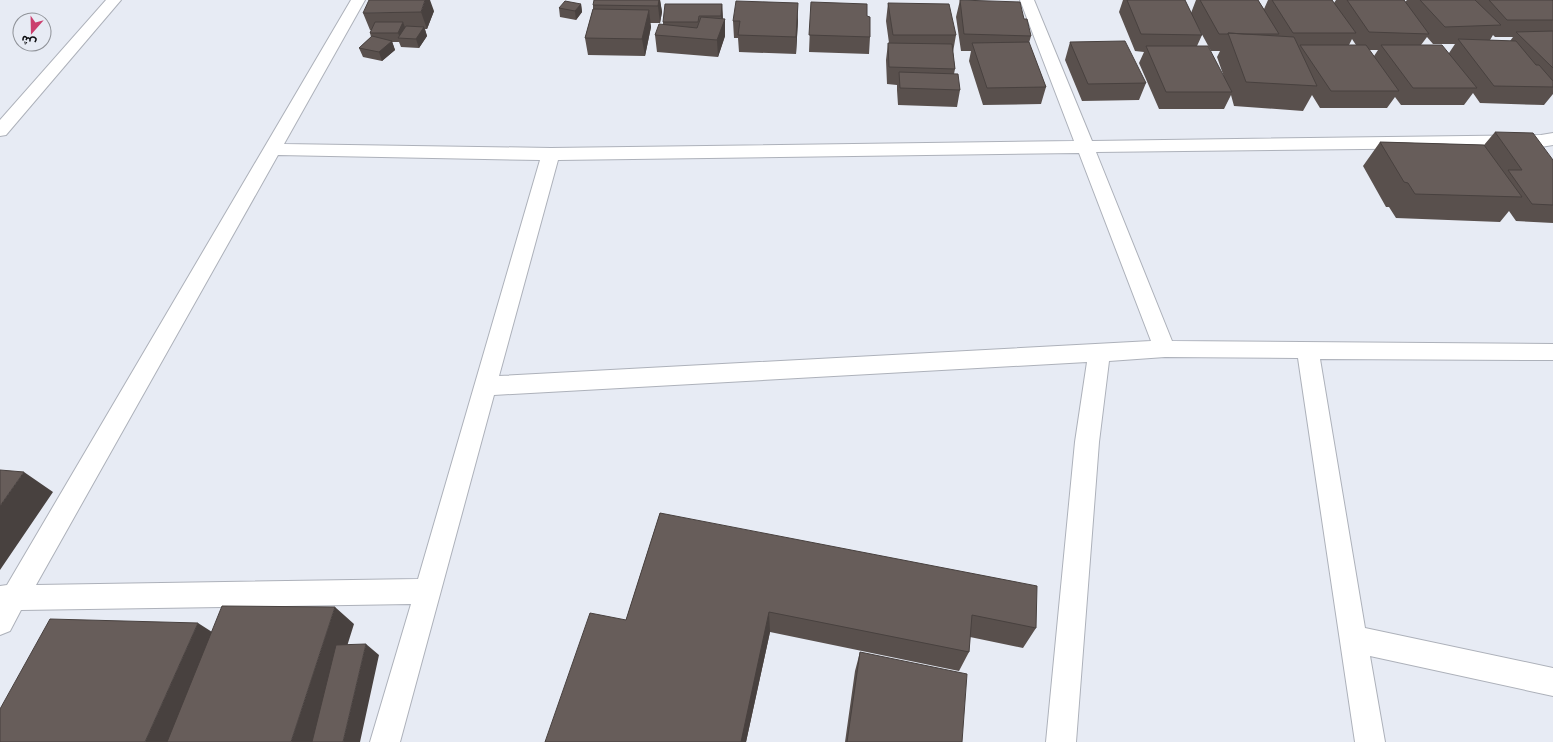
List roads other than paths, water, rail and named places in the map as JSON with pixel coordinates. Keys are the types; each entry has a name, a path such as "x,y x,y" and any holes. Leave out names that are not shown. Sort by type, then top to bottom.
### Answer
{"street":[{"path":"0,131 114,0"},
{"path":"0,622 7,598 272,149 358,0"},
{"path":"1027,0 1165,349"},
{"path":"272,149 551,154 1547,145"},
{"path":"384,742 551,154"},
{"path":"485,386 1099,354 1165,349 1553,352"},
{"path":"1308,351 1370,742"},
{"path":"1061,742 1087,442 1099,354"},
{"path":"7,598 427,591"},
{"path":"1353,639 1553,682"}]}
